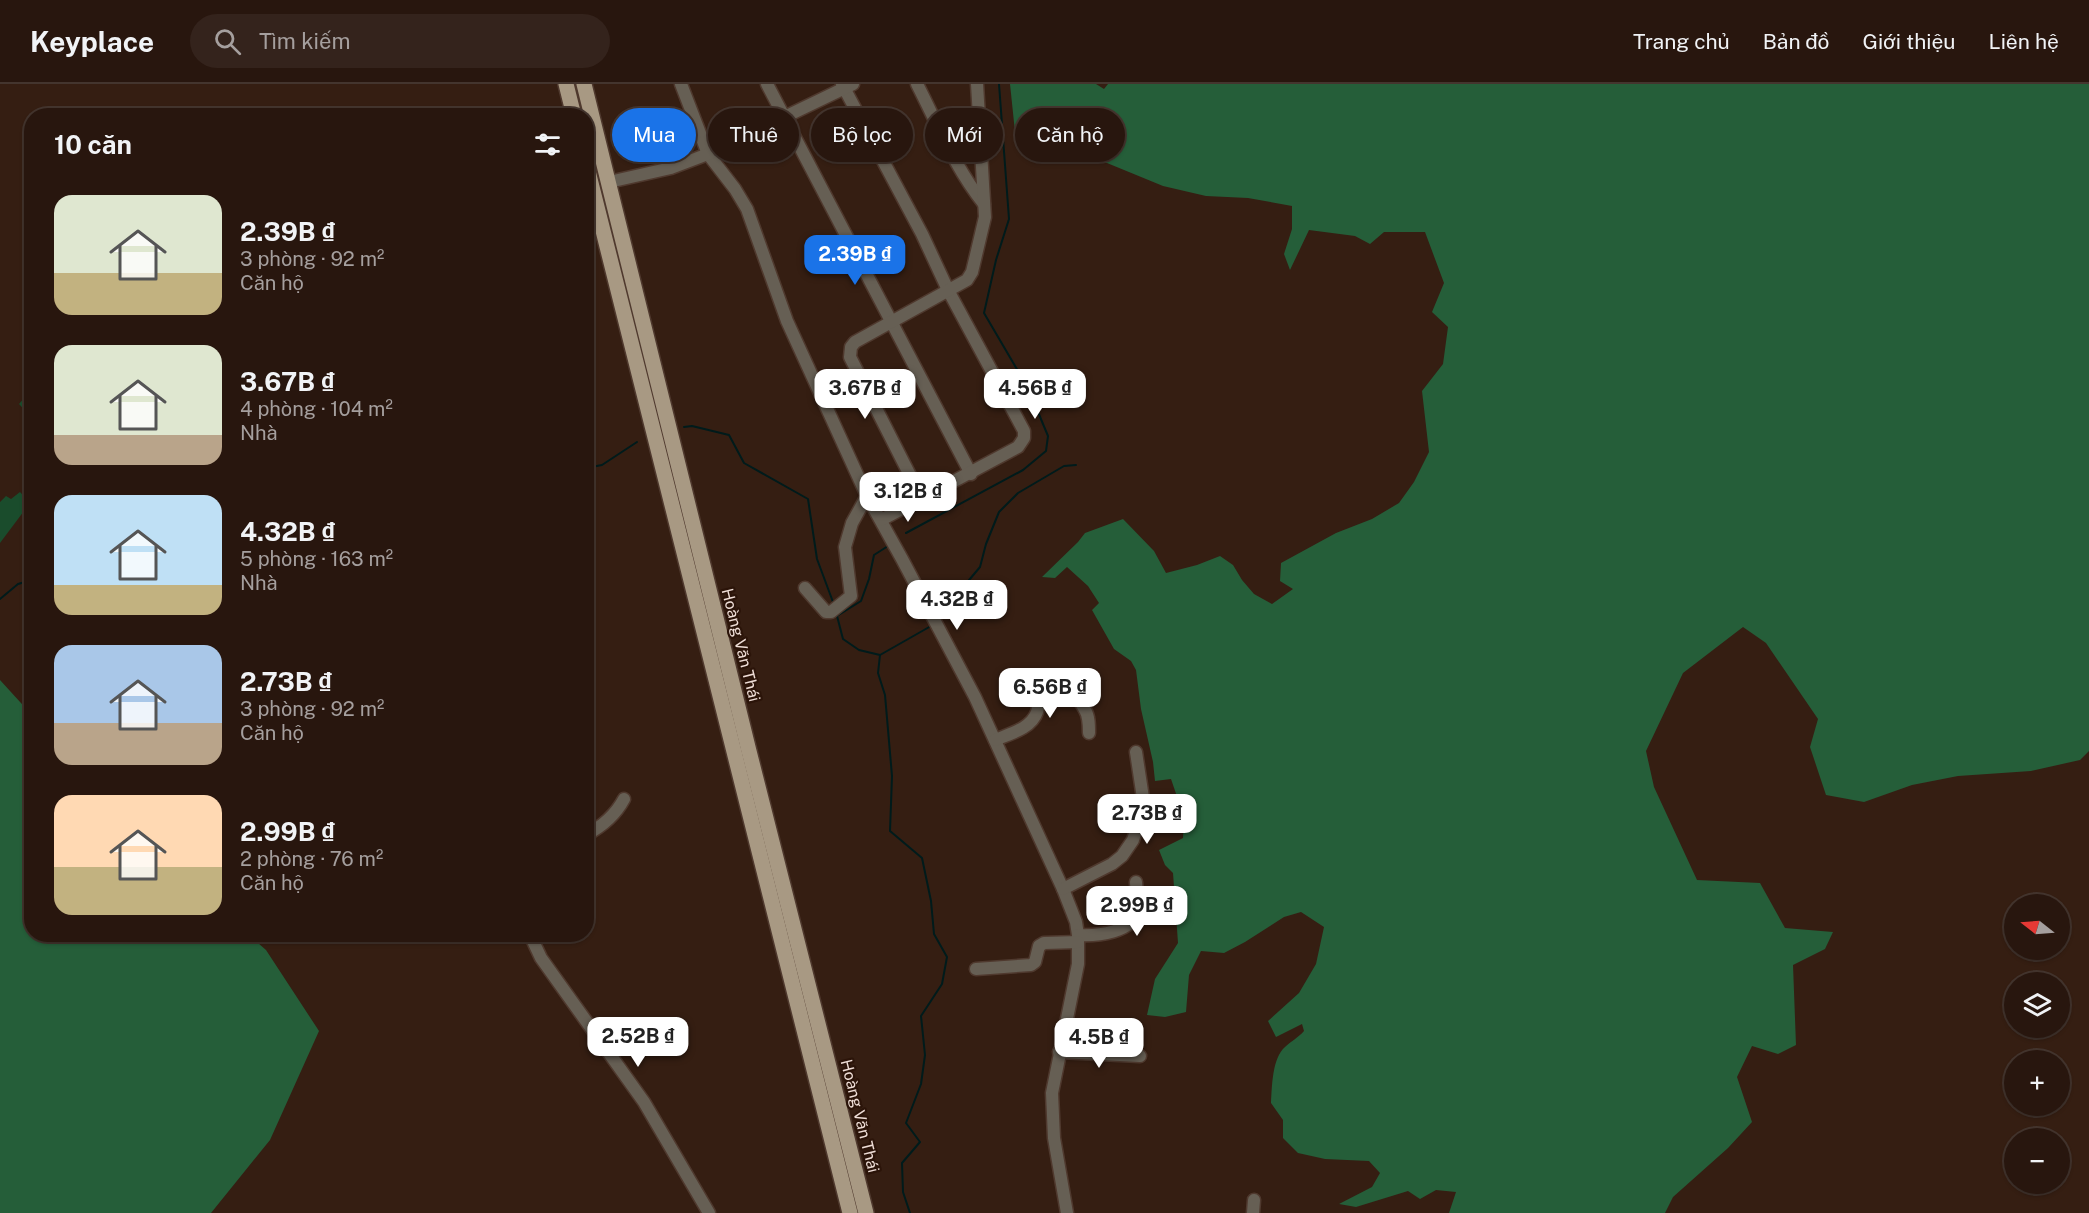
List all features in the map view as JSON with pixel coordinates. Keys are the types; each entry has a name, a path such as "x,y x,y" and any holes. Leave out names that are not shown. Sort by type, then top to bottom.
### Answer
{"main road":[{"path":"566,84 572,108"},
{"name":"Hoàng Văn Thái","path":"584,84 590,108"},
{"name":"Hoàng Văn Thái","path":"594,123 866,1213"},
{"path":"594,186 609,182"},
{"name":"Hoàng Văn Thái","path":"594,194 850,1213"}],"street":[{"path":"609,182 671,168 708,154 681,84"},
{"path":"767,84 779,108"},
{"path":"916,84 954,158 972,189 984,204"},
{"path":"922,499 850,357 851,347 855,342 967,280 972,272 985,217 977,84"},
{"path":"799,110 846,86 948,290 1024,431 1024,438 1018,447 971,474 880,520"},
{"path":"799,147 971,474"},
{"path":"714,162 747,209 787,321 867,496 975,697 1076,922 1078,964 1052,1093 1054,1138 1067,1213"},
{"path":"805,588 826,612 831,612 849,600 851,591 845,547 852,523 867,496"},
{"path":"995,740 1027,726 1036,712 1037,696 1043,687 1052,683 1061,685 1087,711 1089,733"},
{"path":"1063,889 1112,864 1122,856 1133,840 1141,815 1143,798 1136,752"},
{"path":"594,830 606,822 624,800"},
{"path":"976,969 1031,965 1035,962 1039,946 1044,943 1078,939 1123,928 1131,923 1138,910 1140,896 1136,882"},
{"path":"533,942 541,958 644,1102 709,1213"},
{"path":"1059,1052 1140,1056"}],"green space":[{"path":"1010,84 1096,84 1104,89 1108,84 2089,84 2089,751 2080,760 2031,771 1958,776 1912,785 1864,802 1826,795 1810,747 1818,719 1766,643 1743,627 1683,673 1646,751 1654,787 1697,880 1760,883 1785,928 1833,932 1825,949 1793,965 1796,1045 1778,1054 1752,1046 1737,1077 1752,1122 1728,1148 1673,1197 1665,1213 1449,1213 1456,1192 1436,1190 1420,1199 1408,1191 1356,1207 1339,1204 1372,1187 1380,1173 1369,1161 1325,1159 1298,1153 1283,1138 1283,1120 1271,1103 1277,1058 1285,1047 1304,1031 1302,1024 1276,1037 1268,1021 1299,993 1316,964 1324,927 1301,912 1284,917 1224,953 1201,951 1189,975 1186,1012 1165,1017 1147,1015 1155,979 1178,943 1173,873 1165,865 1159,850 1183,838 1184,817 1171,779 1155,781 1136,670 1131,661 1114,649 1092,610 1099,603 1088,586 1067,567 1055,578 1042,577 1085,533 1123,519 1154,551 1166,573 1220,556 1233,565 1254,594 1272,604 1293,589 1280,581 1281,563 1336,533 1372,519 1399,503 1414,482 1429,452 1422,391 1443,364 1448,327 1432,312 1444,283 1425,232 1384,232 1370,244 1355,236 1309,230 1290,270 1284,254 1292,229 1292,206 1248,198 1206,196 1163,186 1107,163 1082,162 1125,162 1125,108 1015,108 1015,132"},
{"path":"24,398 24,409 19,404"},
{"path":"20,492 24,496 24,511 0,543 0,502 6,496 11,499"},
{"path":"0,680 24,706 24,942 257,942 266,950 319,1031 270,1140 211,1213 0,1213"}],"waterway":[{"path":"906,533 1023,470 1046,451 1048,436 1028,388 984,313 996,260 1009,219 999,84"},
{"path":"684,427 692,426 729,435 744,463 808,499 817,559 833,602"},
{"path":"594,466 602,465 637,442"},
{"path":"938,617 980,567 986,544 999,512 1018,493 1064,466 1076,465"},
{"path":"888,546 874,555 861,601 837,616 843,639 859,650 880,655 931,626"},
{"path":"0,599 18,584 24,582"},
{"path":"880,655 878,673 885,695 892,776 890,831 922,858 931,901 934,934 947,957 942,984 921,1016 925,1055 921,1084 906,1123 920,1142 902,1163 903,1192 910,1213"}]}
